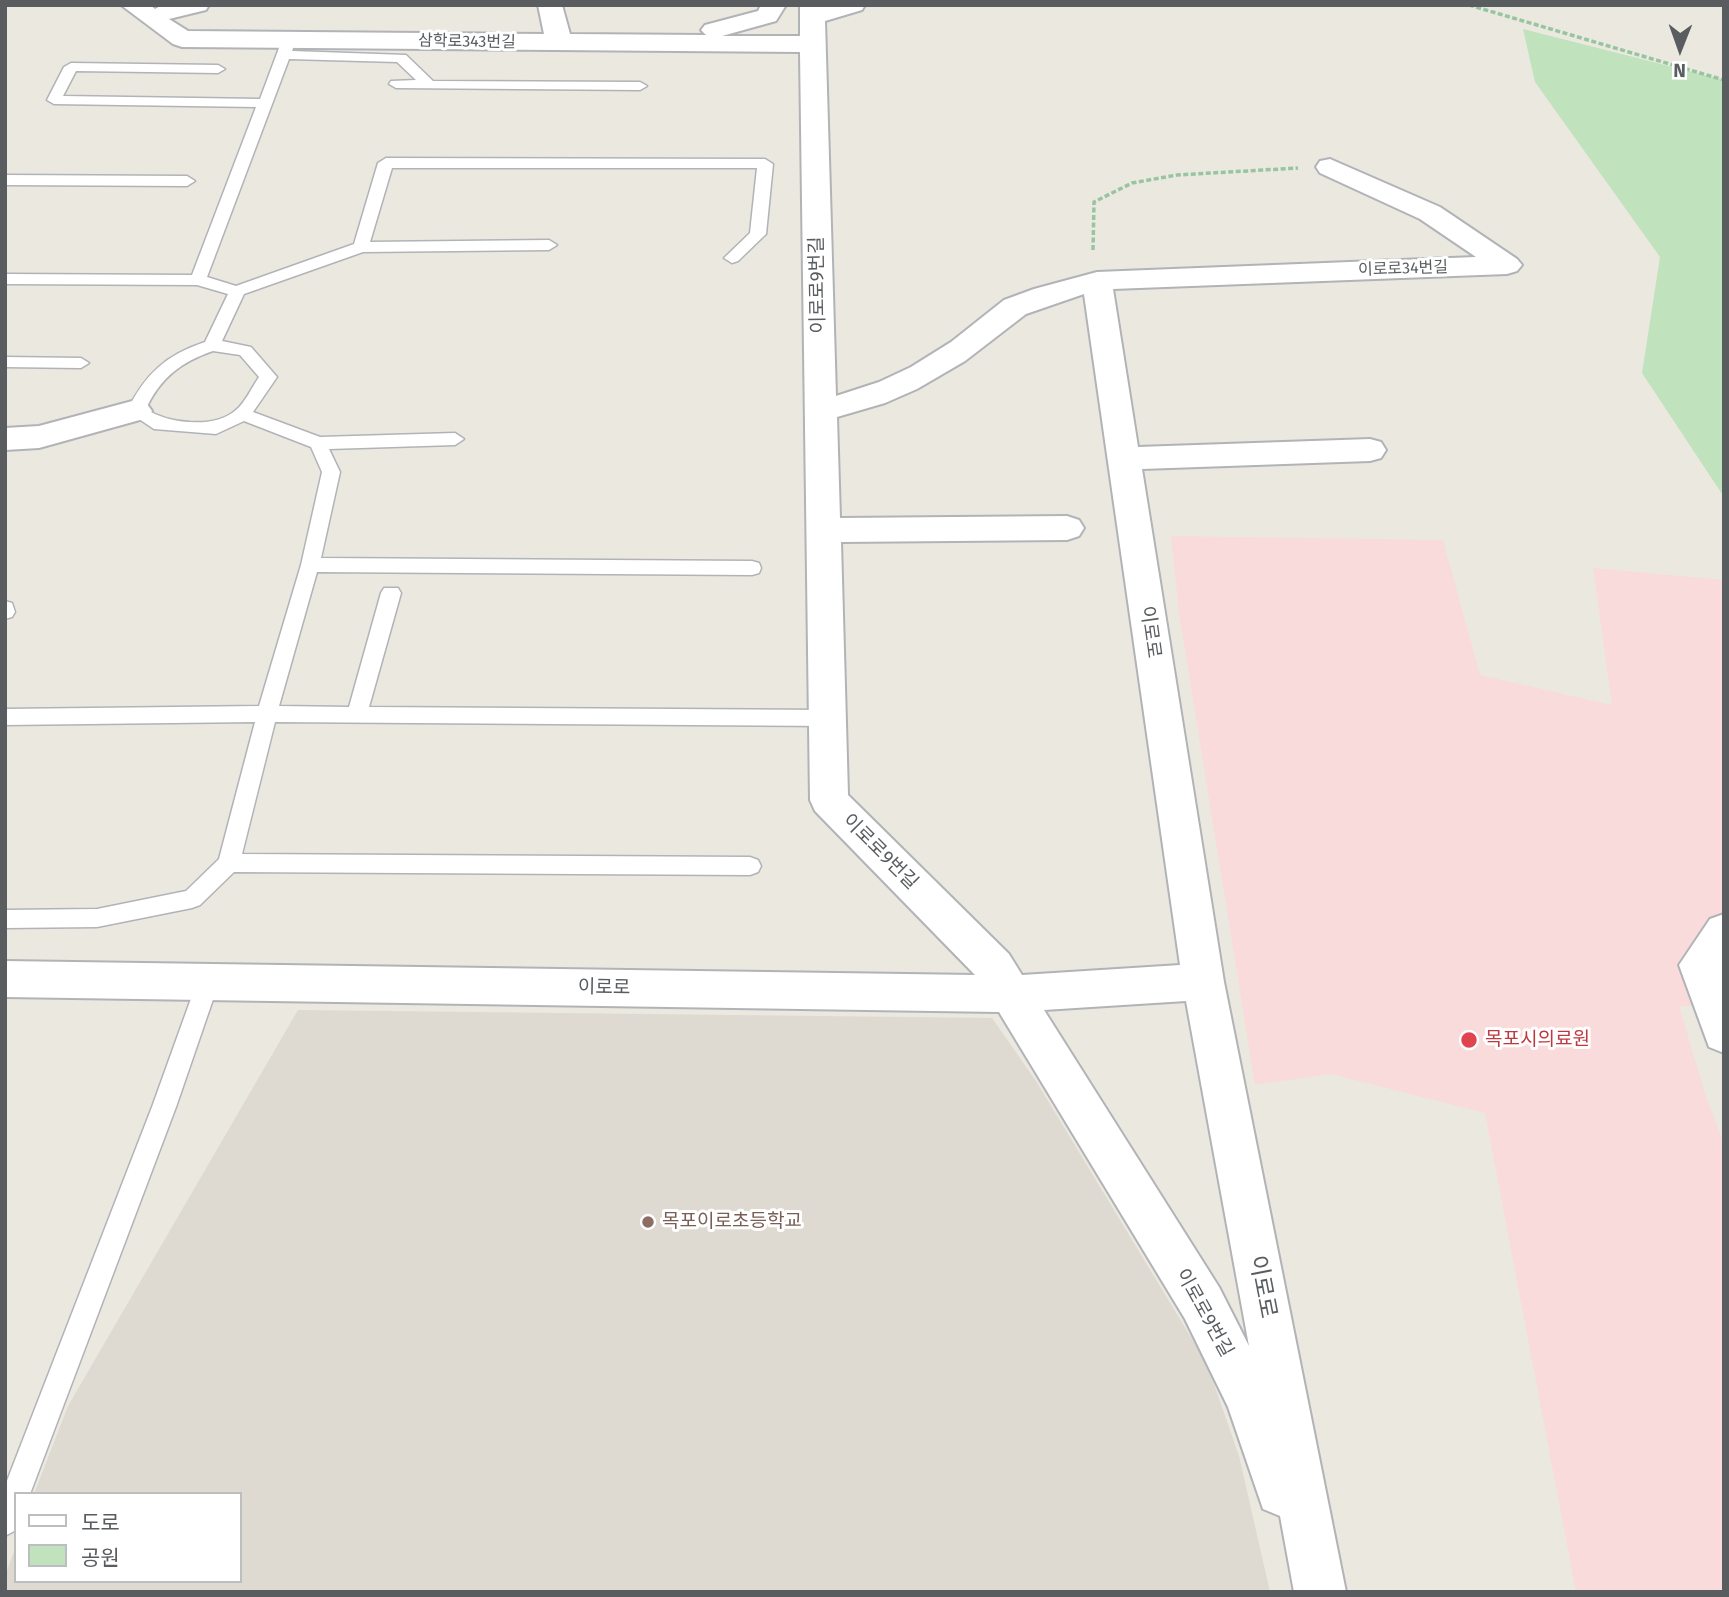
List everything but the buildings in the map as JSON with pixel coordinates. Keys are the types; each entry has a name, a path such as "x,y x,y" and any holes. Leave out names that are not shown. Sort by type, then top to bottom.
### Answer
{"street":[{"name":"삼학로343번길","path":"133,5 165,14 182,38 286,47 654,44 812,22 853,5"},
{"path":"165,14 197,5"},
{"path":"550,5 559,43"},
{"path":"654,44 767,16 774,5"},
{"name":"이로로9번길","path":"812,22 829,800 993,967 1202,1303 1250,1399 1318,1592"},
{"name":"이로로34번길","path":"1097,281 1507,265 1430,213 1330,167"},
{"path":"820,410 862,401 888,391 954,354 1012,309 1032,299 1097,281"},
{"name":"이로로","path":"1097,281 1203,982 1318,1592"},
{"path":"5,439 39,437 136,411"},
{"path":"1124,459 1370,450"},
{"path":"823,530 1067,528"},
{"path":"1724,931 1700,965 1724,1034"},
{"name":"이로로","path":"5,979 1010,994 1203,982"}],"lane":[{"path":"198,280 286,47 401,58 429,85"},
{"path":"218,69 71,68 54,100 267,103"},
{"path":"396,83 640,86"},
{"path":"361,247 386,163 765,164 758,234 732,258"},
{"path":"5,180 187,181"},
{"path":"5,279 198,280 237,292 361,247 549,245"},
{"path":"212,345 237,292"},
{"path":"212,345 245,351 268,377 243,414 216,428 154,423 136,411 143,395 163,366 184,354 212,345"},
{"path":"5,362 81,363"},
{"path":"243,414 318,443 455,439"},
{"path":"5,919 97,918 192,899 229,863 267,714 310,565 331,472 318,443"},
{"path":"310,565 752,568"},
{"path":"357,715 391,593"},
{"path":"5,717 267,714 827,719"},
{"path":"229,863 750,866"},
{"path":"17,1492 164,1107 208,982"},
{"path":"5,1522 14,1499"}],"path":[{"path":"1469,5 1724,80"},
{"path":"1097,281 1092,244 1094,202 1132,183 1177,174 1330,167"}],"shaded area":[{"name":"목포시의료원","path":"1171,536 1443,540 1480,675 1612,705 1593,568 1724,580 1724,1005 1679,1006 1706,1097 1724,1144 1724,1592 1576,1592 1485,1113 1331,1074 1255,1085 1179,613"},
{"name":"목포이로초등학교","path":"298,1010 992,1018 1036,1081 1207,1364 1239,1456 1270,1592 5,1592 5,1576 14,1551 14,1583 242,1583 242,1492 35,1492 68,1406"}],"green space":[{"path":"1523,29 1724,80 1724,497 1642,373 1660,257 1535,82"}],"place":[{"name":"목포시의료원","path":"1469,1040"},
{"name":"목포이로초등학교","path":"648,1222"}]}
